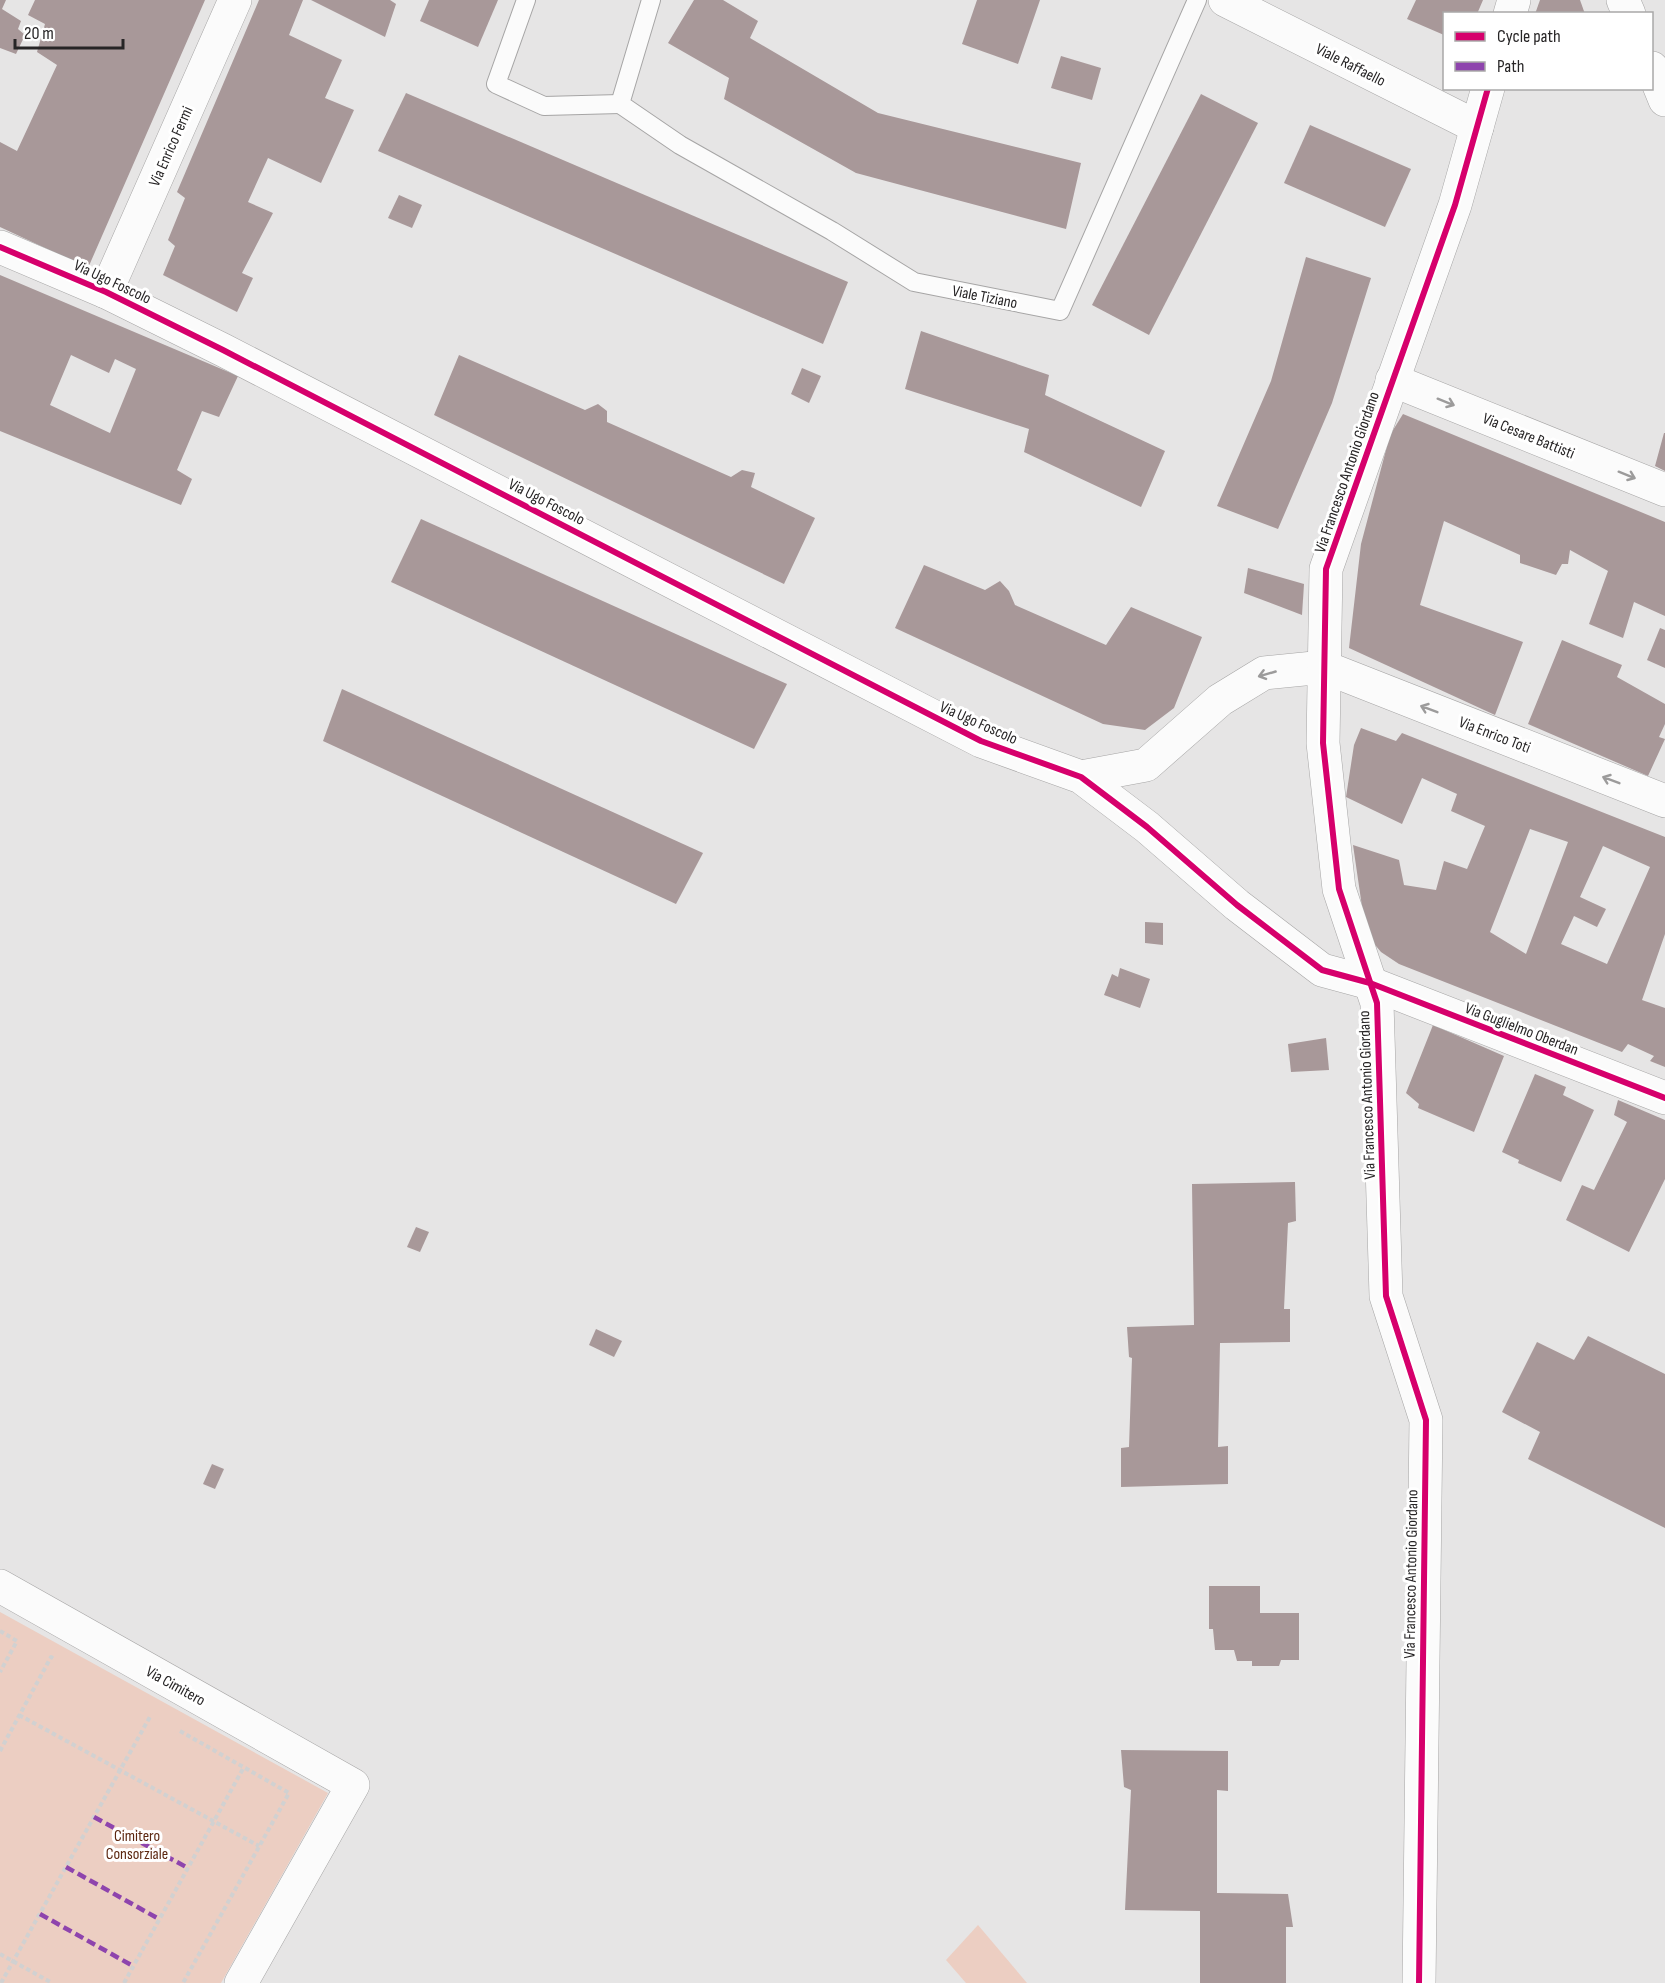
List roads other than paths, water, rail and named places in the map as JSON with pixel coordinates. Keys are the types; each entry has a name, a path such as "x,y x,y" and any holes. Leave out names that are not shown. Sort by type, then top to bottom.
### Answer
{"street":[{"name":"Via Enrico Fermi","path":"106,292 235,0"},
{"name":"Viale Raffaello","path":"1226,0 1477,127"},
{"path":"1653,70 1665,100"},
{"name":"Via Francesco Antonio Giordano","path":"1419,1983 1426,1420 1386,1296 1377,1003 1339,889 1323,743 1326,569 1455,205 1487,90"},
{"name":"Via Ugo Foscolo","path":"0,247 106,292 981,741 1082,777"},
{"name":"Via Cesare Battisti","path":"1392,380 1665,490"},
{"path":"1142,823 1131,801 1132,783 1146,765 1220,700 1264,673 1324,667"},
{"name":"Via Enrico Toti","path":"1324,667 1665,801"},
{"path":"1082,777 1146,765"},
{"name":"Via Guglielmo Oberdan","path":"1082,777 1142,823 1236,905 1322,970 1370,983 1665,1098"},
{"name":"Via Cimitero","path":"0,1586 353,1785 241,1983"}],"lane":[{"path":"526,0 496,84 544,106 620,104 651,0"},
{"name":"Viale Tiziano","path":"620,104 680,146 832,231 914,282 1060,310 1197,0"}],"park label":[{"name":"Cimitero Consorziale","path":"137,1844"}]}
